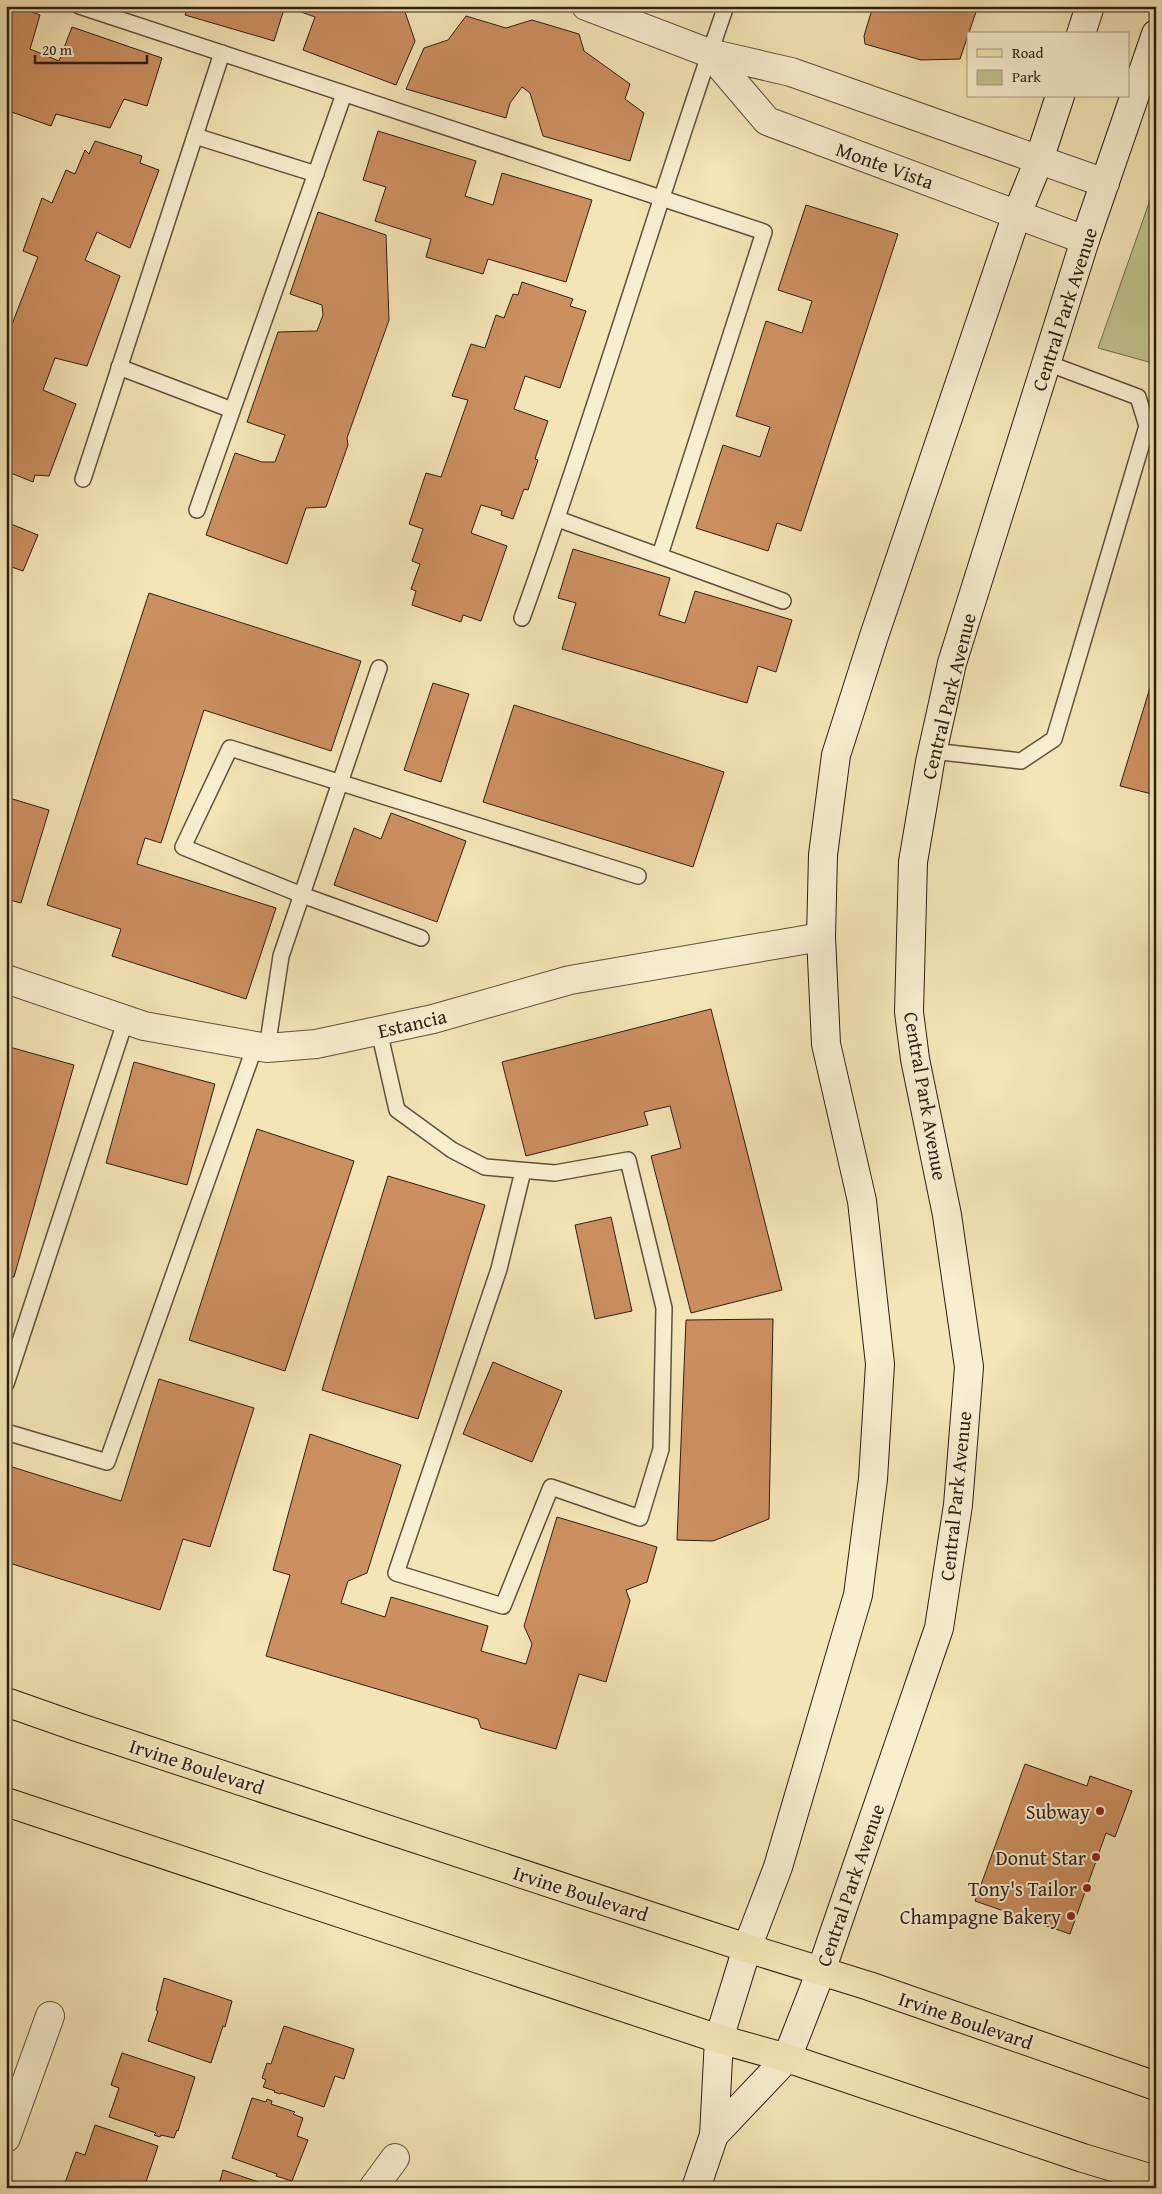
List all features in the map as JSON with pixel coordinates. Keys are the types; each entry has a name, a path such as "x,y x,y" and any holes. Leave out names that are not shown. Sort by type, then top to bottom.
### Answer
{"main road":[{"name":"Irvine Boulevard","path":"6,1702 748,1948 878,1989 1156,2086"},
{"path":"6,1802 719,2038 787,2058 1083,2158 1156,2180"}],"street":[{"name":"Monte Vista","path":"586,6 710,54 791,72 1105,183"},
{"path":"1082,32 1090,6"},
{"name":"Central Park Avenue","path":"714,2135 787,2058 821,1971 939,1628 958,1505 969,1367 947,1215 915,1059 909,1012 913,862 932,751 952,662 1085,240 1156,34"},
{"name":"Monte Vista","path":"710,54 767,121 1085,240"},
{"name":"Central Park Avenue","path":"696,2188 714,2135 719,2038 748,1948 778,1867 858,1595 874,1480 880,1364 862,1202 826,1044 821,938 823,856 836,755 874,636 1059,98"},
{"name":"Estancia","path":"6,978 144,1026 261,1047 316,1044 434,1019 570,980 821,938"},
{"path":"6,2138 50,2016"},
{"path":"374,2188 395,2158"}],"lane":[{"path":"79,6 764,232 660,555"},
{"path":"522,618 558,519 661,198 726,6"},
{"path":"83,479 222,54"},
{"path":"197,510 344,94"},
{"path":"195,136 316,174"},
{"path":"932,751 1021,761 1054,740 1057,730 1146,426 1138,397 1047,363"},
{"path":"119,367 232,410"},
{"path":"558,519 783,601"},
{"path":"6,1432 107,1462 261,1047 282,956 379,668"},
{"path":"421,938 302,895 183,847 230,748 638,876"},
{"path":"6,1384 126,1019"},
{"path":"379,1031 398,1110 452,1150 485,1166 555,1173 628,1160 664,1308 661,1449 640,1518 551,1487 504,1606 396,1574 499,1269 524,1170"}],"green space":[{"path":"1156,183 1156,364 1098,348"}],"building":[{"path":"6,6 16,6 40,15 30,49 59,61 72,27 162,58 147,106 124,99 110,128 56,114 51,126 6,110"},
{"path":"188,6 285,6 274,41 185,15"},
{"path":"285,6 403,6 415,41 396,85 303,50 315,17"},
{"path":"873,6 978,6 969,32 967,32 967,38 960,59 921,60 865,44 864,36"},
{"path":"466,16 506,28 532,20 579,34 584,51 630,84 625,99 644,113 630,161 543,136 530,93 522,87 510,103 506,118 406,89 424,48 448,40"},
{"path":"378,131 476,161 465,196 493,205 502,173 592,200 566,282 488,259 483,274 426,257 431,239 375,221 386,187 363,180"},
{"path":"95,141 142,156 140,163 159,170 130,248 97,232 85,260 120,276 87,366 55,358 43,390 76,404 49,476 35,475 33,482 6,471 6,331 9,332 38,257 23,251 42,198 52,203 66,170 75,174 85,150 89,154"},
{"path":"806,205 898,234 801,531 777,523 768,551 696,528 723,445 760,457 770,427 736,416 766,321 802,333 812,301 778,290"},
{"path":"318,212 386,235 389,320 347,438 348,445 326,507 306,508 287,564 206,535 235,453 262,462 275,462 285,435 247,422 278,332 317,331 323,315 322,305 290,294"},
{"path":"522,282 573,299 570,306 586,311 560,388 525,376 514,409 548,421 535,459 538,460 528,490 524,489 513,519 501,515 502,511 481,505 471,533 507,546 481,621 463,615 461,622 412,605 416,591 411,589 420,564 412,561 423,529 409,524 426,473 441,477 468,400 452,396 471,344 485,348 496,315 504,318 513,294 518,295"},
{"path":"6,522 38,535 23,571 6,565"},
{"path":"573,549 670,578 659,615 685,623 695,591 792,620 776,672 758,666 747,703 562,649 576,603 558,598"},
{"path":"149,593 361,661 331,751 204,710 161,843 145,838 137,864 276,908 246,999 112,956 121,929 47,905"},
{"path":"1156,668 1156,795 1120,786"},
{"path":"433,683 469,694 441,782 404,770"},
{"path":"514,705 724,772 693,867 483,802"},
{"path":"6,797 49,810 21,903 6,899"},
{"path":"391,813 466,841 437,922 334,885 354,828 381,839"},
{"path":"711,1009 782,1290 691,1313 651,1156 681,1148 670,1106 644,1112 648,1125 526,1156 502,1062"},
{"path":"6,1046 74,1065 14,1277 6,1275"},
{"path":"134,1062 215,1084 187,1185 106,1163"},
{"path":"257,1129 354,1161 285,1371 189,1340"},
{"path":"388,1176 485,1205 418,1419 322,1390"},
{"path":"611,1217 632,1311 595,1319 575,1225"},
{"path":"773,1319 769,1519 713,1541 677,1540 686,1320"},
{"path":"493,1362 562,1391 532,1462 463,1434"},
{"path":"159,1379 254,1408 210,1547 183,1539 160,1610 6,1562 6,1465 121,1501"},
{"path":"310,1434 401,1465 367,1573 348,1581 341,1603 385,1617 391,1597 488,1626 481,1651 526,1664 532,1644 524,1626 557,1517 657,1547 647,1582 626,1590 630,1601 606,1682 579,1674 556,1749 481,1728 478,1719 266,1656 290,1575 273,1570"},
{"path":"1025,1764 1087,1786 1090,1776 1132,1791 1115,1837 1106,1833 1070,1934 975,1901"},
{"path":"164,1978 232,2001 225,2027 223,2026 211,2063 148,2041 158,2011 156,2010"},
{"path":"284,2026 354,2049 344,2079 335,2076 324,2107 263,2087 266,2080 262,2078 267,2063 271,2064"},
{"path":"122,2053 195,2077 178,2131 174,2138 161,2135 160,2137 154,2135 156,2133 109,2117 119,2088 111,2085"},
{"path":"252,2098 266,2102 267,2099 272,2101 271,2104 295,2112 293,2114 303,2118 297,2136 308,2140 292,2181 232,2158"},
{"path":"95,2125 158,2146 144,2188 80,2188 65,2183 76,2152 85,2155"},
{"path":"223,2170 276,2188 218,2188"}],"place":[{"name":"Subway","path":"1100,1811"},
{"name":"Donut Star","path":"1096,1857"},
{"name":"Tony's Tailor","path":"1087,1888"},
{"name":"Champagne Bakery","path":"1071,1916"}]}
